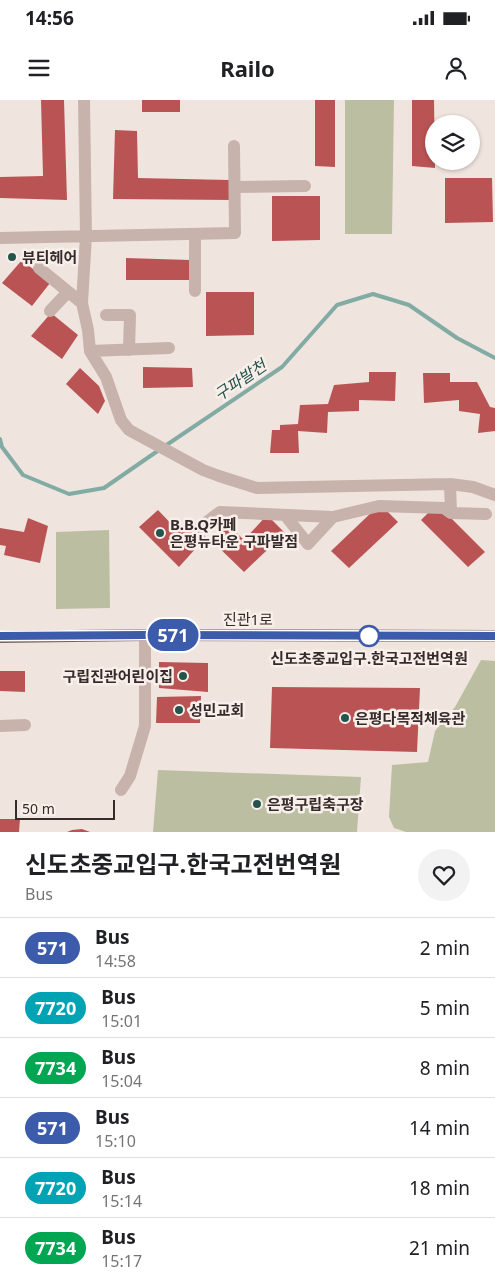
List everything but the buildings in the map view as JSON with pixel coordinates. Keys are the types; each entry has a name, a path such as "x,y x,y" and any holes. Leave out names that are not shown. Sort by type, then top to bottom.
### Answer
{"main road":[{"name":"진관1로","path":"0,636 495,636"}],"street":[{"path":"84,100 86,236 82,303 90,351 106,376 121,420 129,430 203,470 257,488 450,484 473,487 495,495"},
{"path":"0,238 235,233 234,146"},
{"path":"235,187 305,186"},
{"path":"195,234 195,291"},
{"path":"39,268 82,303"},
{"path":"50,311 68,292"},
{"path":"106,315 130,315 129,350"},
{"path":"90,351 169,348"},
{"path":"450,484 451,513"},
{"path":"200,527 220,512 333,517 379,506 444,508 451,513 486,514"},
{"path":"285,515 308,544 333,517"},
{"path":"121,790 130,776 145,726 145,635"},
{"path":"0,726 25,725"}],"green space":[{"path":"345,100 394,100 392,234 345,234"},
{"path":"109,530 110,608 56,609 56,532"},
{"path":"481,660 495,661 495,832 406,832 394,828 389,817 392,765 428,762 435,731 455,707"},
{"name":"은평구립축구장","path":"158,770 361,777 357,832 153,832"}],"waterway":[{"name":"구파발천","path":"165,446 282,367 337,305 373,294 409,305 457,338 495,358"},
{"name":"구파발천","path":"0,439 2,447 23,475 69,494 104,488 159,450"}],"bus line":[{"name":"571","path":"0,636 495,636"}],"place":[{"name":"뷰티헤어","path":"12,257"},
{"name":"B.B.Q카페 은평뉴타운 구파발점","path":"160,533"},
{"name":"신도초중교입구.한국고전번역원","path":"369,636"},
{"name":"구립진관어린이집","path":"183,676"},
{"name":"성민교회","path":"179,710"},
{"name":"은평다목적체육관","path":"345,718"},
{"name":"은평구립축구장","path":"257,804"}]}
